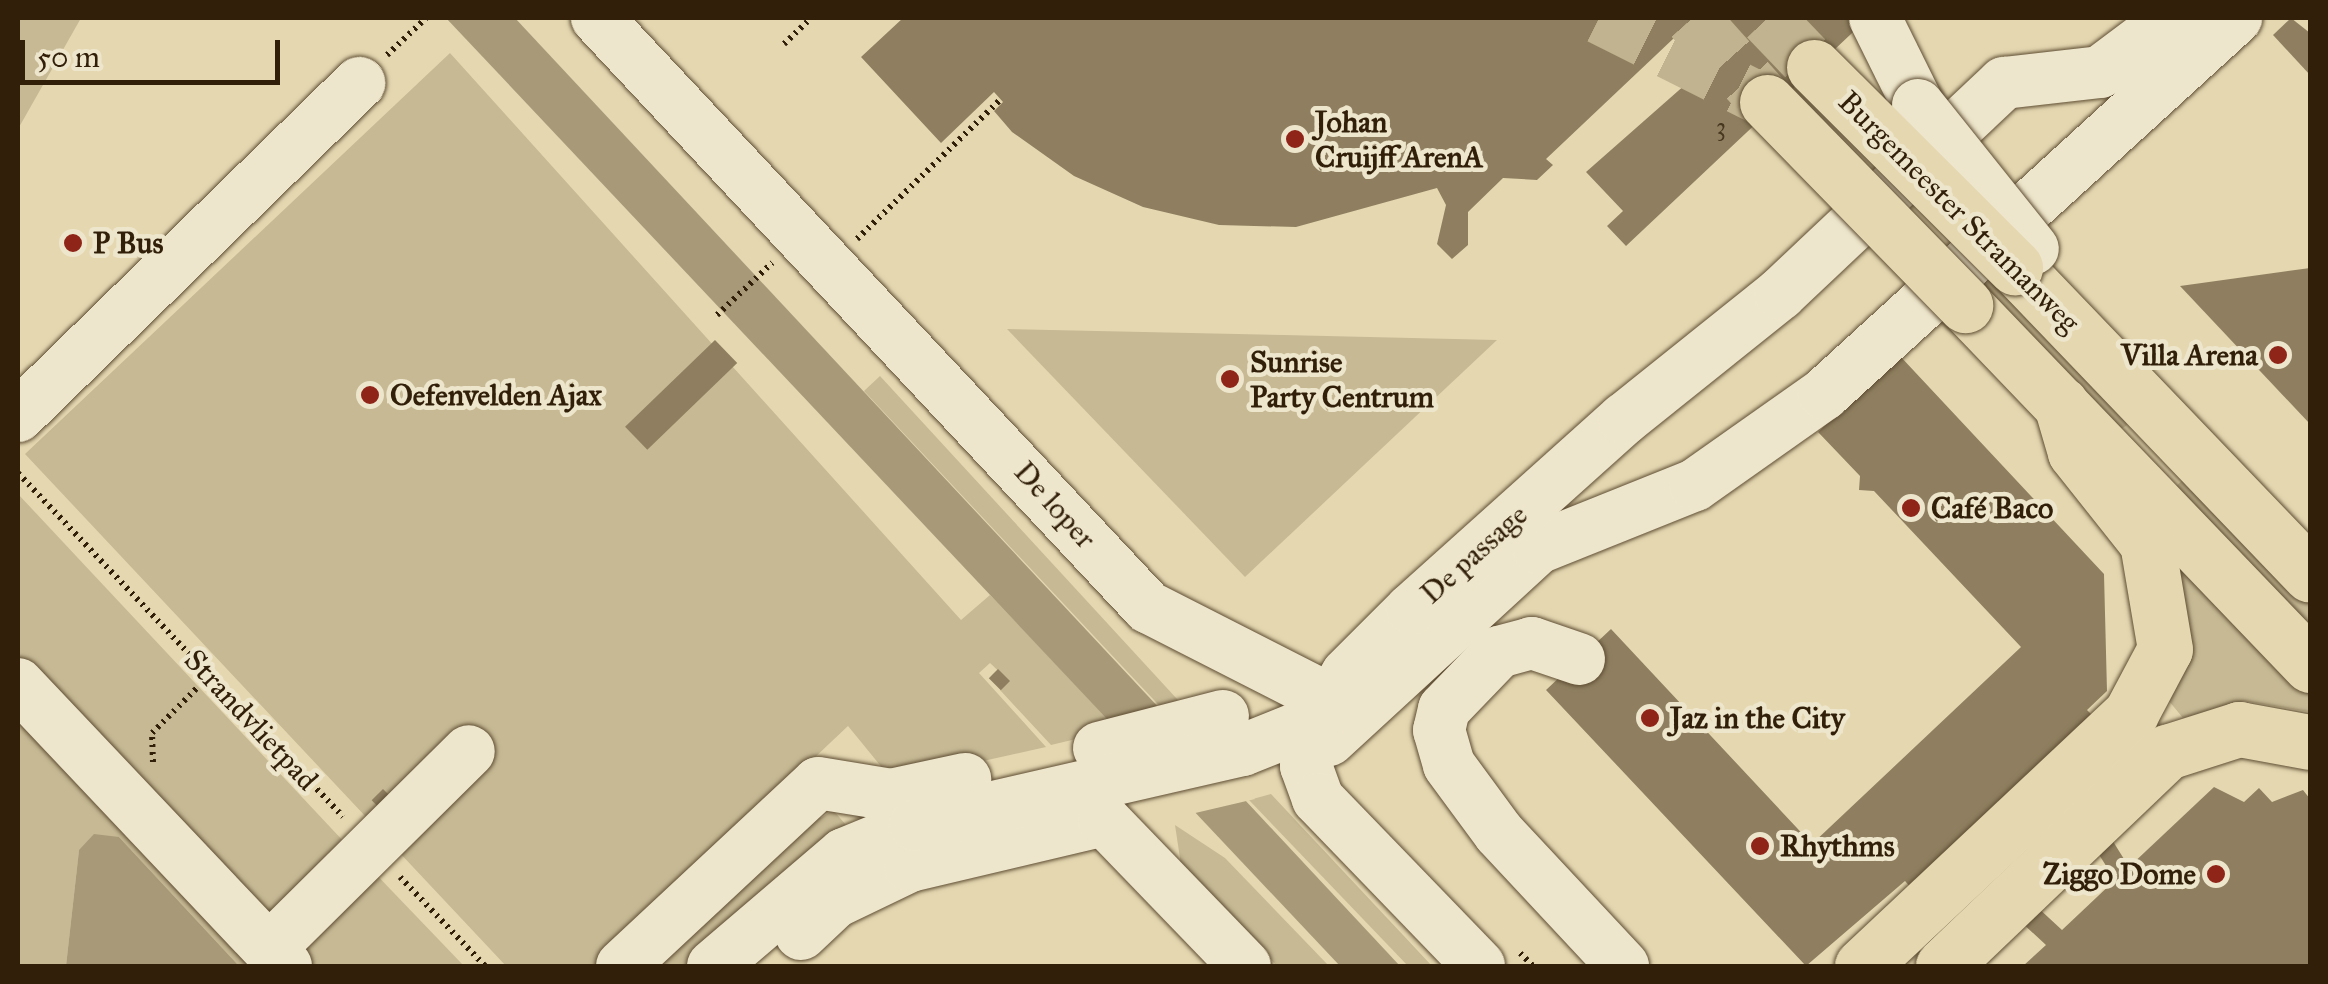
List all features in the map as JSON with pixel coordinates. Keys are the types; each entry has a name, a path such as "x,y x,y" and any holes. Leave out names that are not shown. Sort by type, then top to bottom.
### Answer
{"main road":[{"name":"Burgemeester Stramanweg","path":"1814,67 2024,258 2074,329 2310,575"},
{"name":"Burgemeester Stramanweg","path":"1766,102 2310,665"},
{"name":"Burgemeester Stramanweg","path":"1901,959 2071,838 2149,732 2165,648 2159,587 2130,512 2074,452 2061,404"},
{"name":"Burgemeester Stramanweg","path":"1901,959 2149,732 2239,729 2310,742"}],"street":[{"name":"De loper","path":"596,18 832,264 1148,607 1317,693 1324,730"},
{"path":"1876,18 1941,145 2024,258"},
{"name":"De passage","path":"1324,730 1347,674 1412,609 1624,419 1780,294 2004,83 2100,72 2172,18"},
{"name":"De passage","path":"1090,768 1223,729 1324,730 1538,548 1694,486 1824,394 2236,18"},
{"path":"18,416 373,68"},
{"path":"1579,660 1532,642 1498,652 1444,709 1439,730 1449,765 1498,833 1623,966"},
{"path":"18,684 278,958 371,848 470,752"},
{"path":"1324,730 1306,766 1318,799 1480,966"},
{"path":"622,966 818,783 891,795 1090,768"},
{"path":"713,966 844,854 915,825 1090,768"},
{"path":"767,966 835,902 910,866 1104,820 1245,966"}],"path":[{"path":"373,68 426,18"},
{"path":"784,44 811,18"},
{"path":"832,264 1000,100"},
{"path":"717,315 760,273"},
{"name":"Strandvlietpad","path":"18,473 486,966"},
{"path":"154,763 152,733 209,676"}],"shaded area":[{"path":"18,18 81,18 18,129"},
{"path":"446,18 515,18 1400,966 1340,966"},
{"path":"450,53 961,620 990,595 1118,729 1051,745 1000,690 1009,681 990,663 979,673 1046,747 893,781 848,726 594,966 506,966 25,454"},
{"path":"1998,272 2130,420 2127,425 2120,430 1982,289"},
{"path":"1007,329 1284,335 1497,340 1245,577"},
{"path":"880,376 1189,712 1168,715 864,391"},
{"path":"2185,478 2310,604 2310,640 2173,489"},
{"path":"18,494 346,844 262,925 18,664"},
{"path":"2160,538 2310,689 2310,712 2244,701 2183,718 2159,689"},
{"path":"18,700 271,966 239,966 119,837 79,850 66,966 18,966"},
{"path":"1271,794 1432,966 1408,966 1249,800"},
{"path":"811,809 821,818 833,810 853,833 798,865 685,966 644,966"},
{"path":"1175,825 1225,858 1329,966 1277,966 1181,865"},
{"path":"94,834 119,837 239,966 66,966 79,850"},
{"path":"370,868 464,966 299,966 301,936"}],"pier":[{"path":"1176,711 1255,799 1191,814 1108,727"}],"building":[{"name":"Johan Cruijff ArenA","path":"903,18 1868,18 1626,246 1607,226 1623,211 1586,172 1703,69 1674,38 1546,159 1553,165 1537,180 1503,178 1468,212 1468,245 1452,259 1437,244 1446,205 1437,188 1296,227 1219,225 1143,207 1074,176 1012,132 994,111 1003,102 994,92 941,143 861,57"},
{"path":"2291,18 2310,33 2310,75 2273,35"},
{"name":"Villa Arena","path":"2310,268 2310,424 2180,286"},
{"path":"715,340 737,363 647,450 625,427"},
{"path":"1900,356 2104,574 2107,691 2087,710 2097,720 2059,755 2129,867 2214,787 2244,802 2259,788 2272,802 2303,790 2310,799 2310,966 2023,966 2046,945 1951,857 1914,891 1905,881 1806,966 1546,690 1611,629 1812,844 2021,647 1874,491 1859,490 1860,476 1818,432","holes":["2045,769 2115,880 2062,930 1967,842"]},
{"path":"998,669 1010,681 1001,690 989,678"},
{"path":"383,789 394,800 383,812 372,800"}],"tunnel":[{"path":"1599,18 1767,102"},
{"path":"1692,18 1767,102"},
{"path":"1767,18 1814,67"}],"place":[{"name":"Johan Cruijff ArenA","path":"1295,139"},
{"name":"P Bus","path":"73,243"},
{"name":"Villa Arena","path":"2278,355"},
{"name":"Sunrise Party Centrum","path":"1230,379"},
{"name":"Oefenvelden Ajax","path":"370,395"},
{"name":"Café Baco","path":"1911,508"},
{"name":"Jaz in the City","path":"1650,718"},
{"name":"Rhythms","path":"1760,846"},
{"name":"Ziggo Dome","path":"2216,874"}]}
